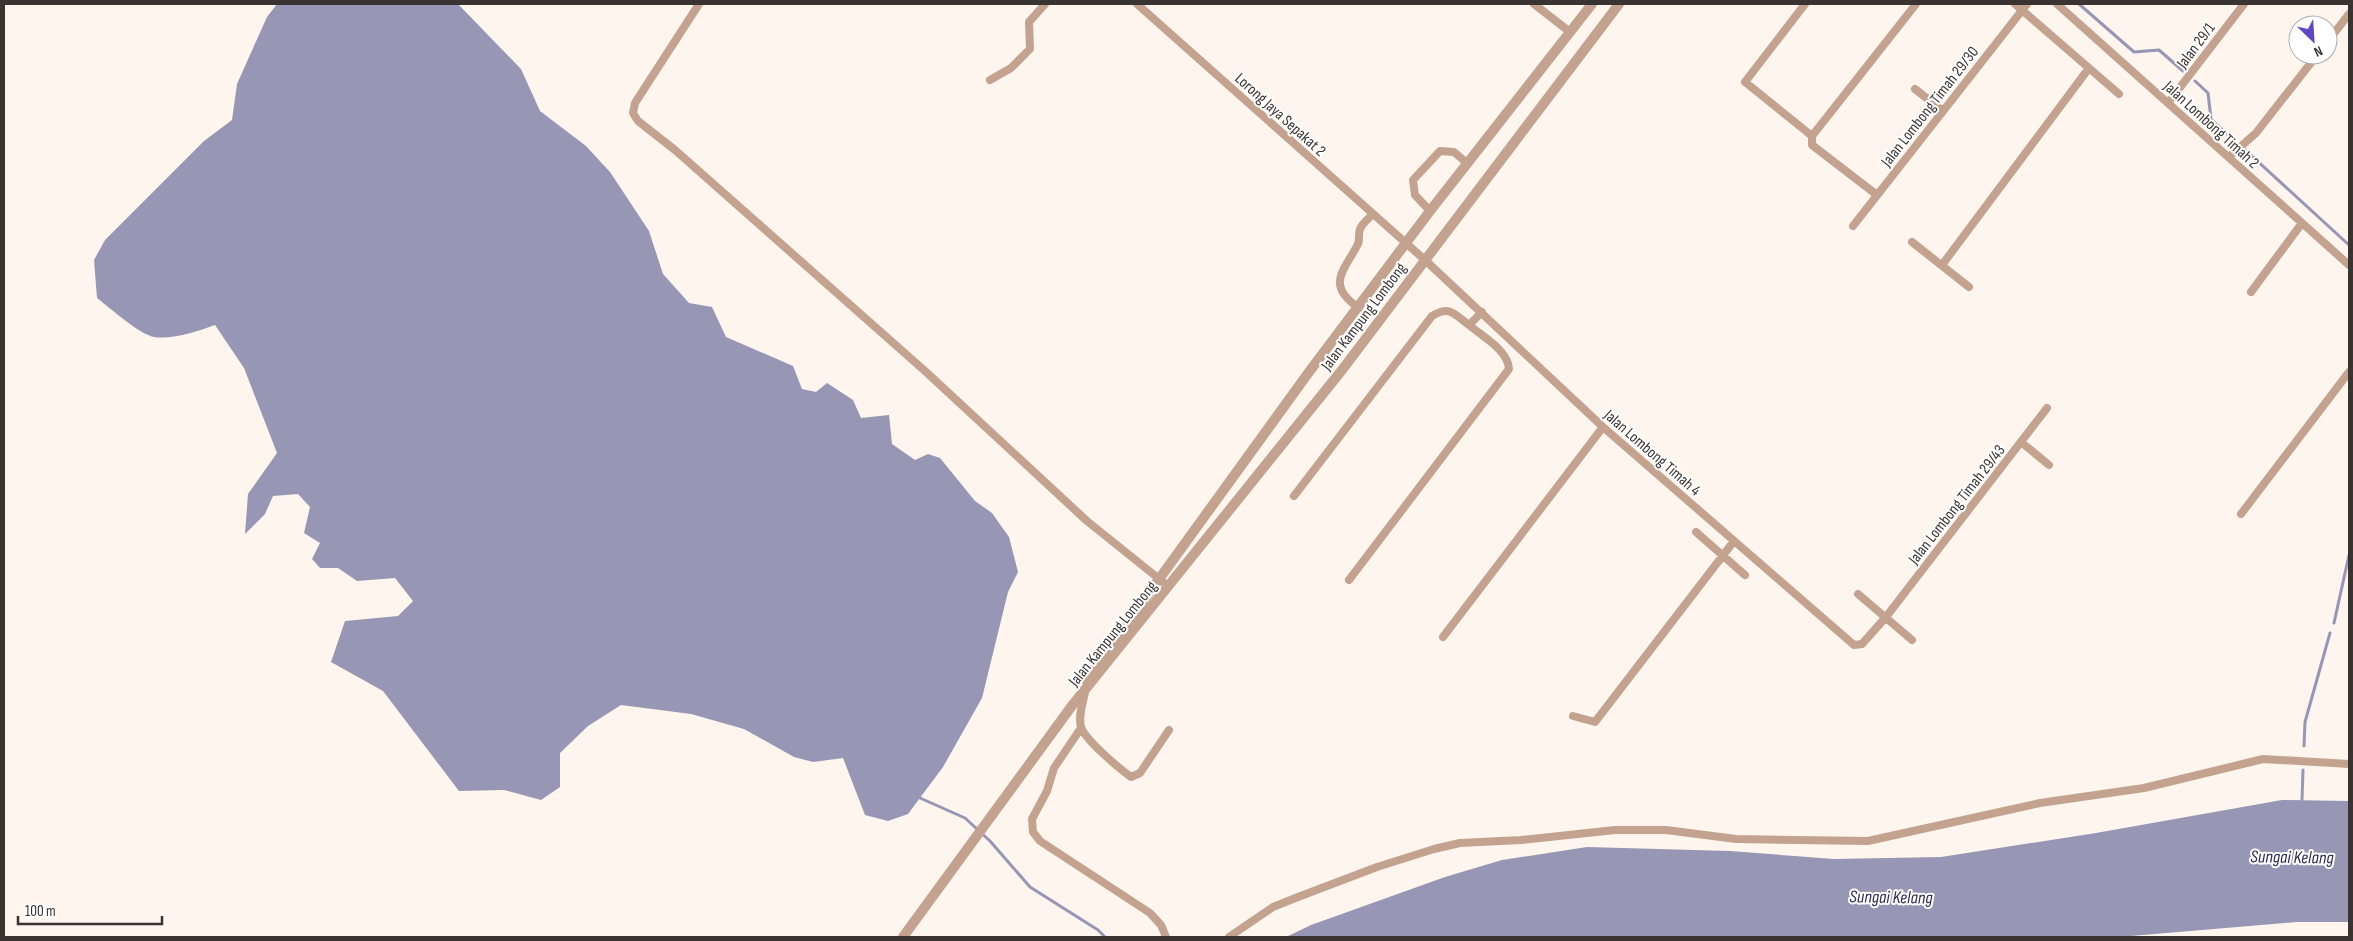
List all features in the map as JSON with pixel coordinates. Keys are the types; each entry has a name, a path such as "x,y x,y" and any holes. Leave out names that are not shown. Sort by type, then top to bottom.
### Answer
{"street":[{"path":"698,4 635,102 633,113 638,122 674,150 925,371 1087,521 1169,586"},
{"path":"990,80 1011,68 1030,50 1028,22 1045,4"},
{"name":"Lorong Jaya Sepakat 2","path":"1137,4 1407,244"},
{"path":"1534,4 1570,32"},
{"name":"Jalan Kampung Lombong","path":"1072,708 1088,677 1309,372 1359,308 1430,211 1592,4"},
{"name":"Jalan Kampung Lombong","path":"1072,708 1342,370 1619,4"},
{"path":"1805,4 1745,82 1812,136"},
{"path":"1877,195 1812,144 1812,136 1916,4"},
{"path":"2015,4 2025,7 2119,94"},
{"name":"Jalan Lombong Timah 2","path":"2057,4 2349,265"},
{"name":"Jalan 29/1","path":"2168,103 2244,4"},
{"name":"Jalan Lombong Timah 29/30","path":"1853,226 2025,7"},
{"path":"2338,28 2349,14"},
{"path":"2229,157 2256,133 2309,65"},
{"path":"1942,264 2089,68"},
{"path":"1915,89 1943,111"},
{"path":"1430,211 1415,196 1413,180 1440,151 1454,152 1468,164"},
{"path":"1359,308 1347,300 1341,288 1340,274 1359,242 1360,228 1373,214"},
{"path":"2251,292 2302,223"},
{"path":"1912,242 1969,287"},
{"name":"Jalan Lombong Timah 4","path":"1407,244 1603,427 1854,645 1862,644 1886,617"},
{"path":"1294,496 1432,316 1442,310 1448,310 1503,353 1508,361 1509,369 1349,580"},
{"path":"1469,325 1482,312"},
{"path":"2241,514 2349,372"},
{"name":"Jalan Lombong Timah 29/43","path":"1886,617 2047,408"},
{"path":"1443,637 1603,427"},
{"path":"2021,442 2050,465"},
{"path":"1696,532 1745,575"},
{"path":"1573,716 1595,722 1734,541"},
{"path":"1858,594 1912,640"},
{"path":"1085,692 1080,713 1081,728 1113,764 1131,777 1140,773 1169,730"},
{"path":"904,937 1072,708"},
{"path":"1081,728 1054,768 1047,791 1032,819 1033,832 1040,841 1150,913 1161,925 1166,937"},
{"path":"1229,937 1274,907 1298,897 1377,868 1434,849 1460,843 1522,840 1615,830 1666,830 1736,839 1868,841 2040,803 2144,788 2263,759 2349,764"}],"water":[{"path":"277,4 458,4 521,69 540,111 586,146 610,172 649,231 663,274 689,303 712,307 726,337 793,366 802,389 816,392 827,383 853,400 861,418 889,415 892,444 915,460 928,454 940,458 975,501 992,513 1009,537 1018,572 1008,592 982,698 943,767 908,814 888,821 865,815 843,758 813,762 794,757 744,729 691,714 621,705 588,726 560,753 560,787 541,800 504,790 459,791 383,691 331,662 345,621 398,616 413,601 395,578 357,581 338,568 320,568 312,559 320,543 304,533 310,507 298,494 273,496 265,514 245,534 248,494 277,453 244,368 215,325 177,336 154,337 133,326 97,298 94,260 105,240 204,141 232,120 237,84 267,17"},
{"name":"Sungai Kelang","path":"2282,800 2349,801 2349,922 2297,922 2119,937 1286,937 1311,925 1445,877 1502,860 1587,847 1730,851 1834,859 1941,857 2096,833"}],"waterway":[{"path":"2079,4 2134,52 2159,50 2183,71"},
{"path":"2195,81 2208,93 2211,119 2230,137"},
{"path":"2242,147 2349,245"},
{"path":"2334,623 2349,555"},
{"path":"2304,746 2305,722 2330,633"},
{"path":"2302,800 2303,770"},
{"path":"920,798 965,818 990,841 1030,887 1098,930 1105,937"}]}
